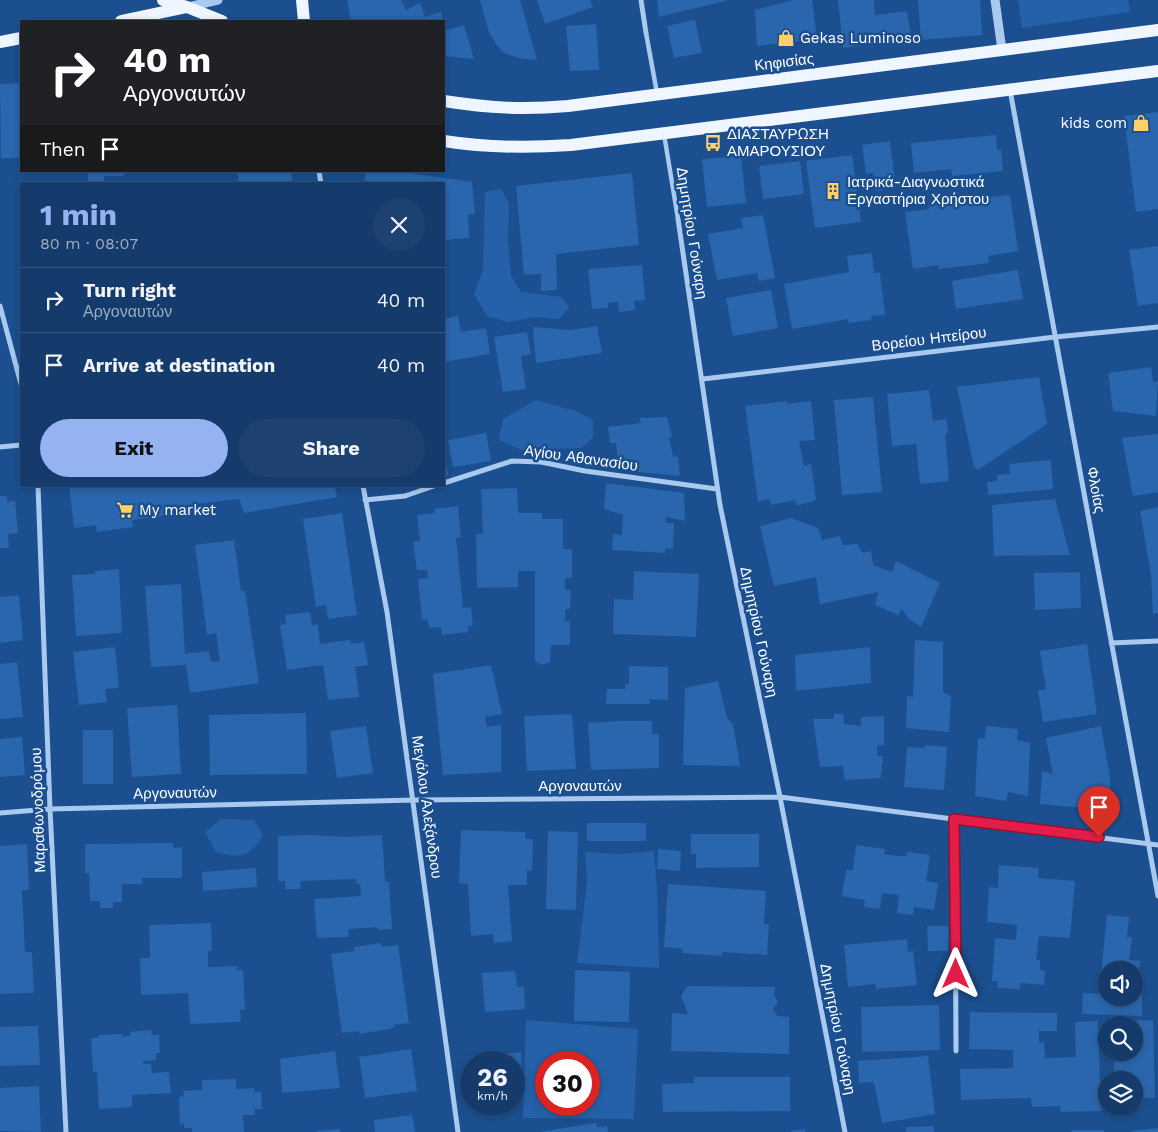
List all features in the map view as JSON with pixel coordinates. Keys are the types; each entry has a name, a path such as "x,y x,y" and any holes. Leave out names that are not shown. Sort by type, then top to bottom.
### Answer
{"main road":[{"path":"162,0 187,7 220,20"},
{"path":"302,0 304,20"},
{"path":"126,20 187,7"},
{"name":"Κηφισίας","path":"445,100 491,108 529,109 657,95 1158,30"},
{"path":"0,43 20,38"},
{"path":"0,43 20,43"},
{"path":"445,141 521,149 571,146 1158,71"}],"street":[{"path":"187,7 218,0"},
{"path":"641,0 657,95"},
{"path":"995,0 1002,50"},
{"name":"Φλοίας","path":"1010,90 1158,896"},
{"name":"Δημητρίου Γούναρη","path":"664,134 703,379 718,489 780,797 844,1132"},
{"path":"0,306 20,380"},
{"name":"Βορείου Ηπείρου","path":"703,379 1055,337 1158,327"},
{"path":"0,448 20,445"},
{"name":"Αγίου Αθανασίου","path":"445,483 512,461 541,462 585,471 718,489"},
{"name":"Μαραθωνοδρόμου","path":"38,487 50,809 66,1132"},
{"name":"Μεγάλου Αλεξάνδρου","path":"363,487 387,612 458,1132"},
{"path":"365,500 405,496 431,487"},
{"path":"1111,643 1158,641"},
{"name":"Αργοναυτών","path":"0,813 50,809 414,800 780,797 1158,846"},
{"path":"954,819 956,1051"}],"shaded area":[{"path":"1018,0 1128,0 1130,12 1022,28"},
{"path":"501,189 509,203 508,239 511,276 521,292 562,297 569,308 559,319 537,317 508,322 487,316 474,294 483,270 485,192"},
{"path":"536,400 576,411 593,420 593,438 581,448 521,450 499,440 503,419"},
{"path":"222,819 254,820 263,835 254,848 244,854 231,855 216,852 205,832"},
{"path":"654,851 659,968 577,963 587,882 585,852 618,854"},
{"path":"526,1020 638,1029 634,1119 523,1118 525,1116"}],"building":[{"path":"347,0 401,0 406,10 420,3 425,17 441,12 443,20 351,20"},
{"path":"480,0 520,0 537,60 518,58 504,53 489,32"},
{"path":"537,0 590,0 593,7 545,24"},
{"path":"657,0 725,0 725,1 659,17"},
{"path":"793,0 812,0 817,39 757,46 755,10"},
{"path":"838,0 874,0 875,15 907,11 911,38 843,48"},
{"path":"918,0 980,0 982,35 921,40"},
{"path":"695,20 702,53 674,58 667,26"},
{"path":"596,24 599,70 570,71 566,26"},
{"path":"464,25 474,59 445,56 445,31"},
{"path":"20,83 20,158 1,158 0,84"},
{"path":"1158,112 1158,209 1136,212 1124,116"},
{"path":"996,135 997,150 1001,149 1003,171 952,176 951,169 914,173 911,143"},
{"path":"890,141 896,188 876,191 873,173 866,174 862,145"},
{"name":"Ιατρικά-Διαγνωστικά Εργαστήρια Χρήστου","path":"852,155 861,222 815,228 806,161"},
{"path":"741,156 746,203 707,207 702,159"},
{"path":"800,161 804,194 763,199 759,166"},
{"path":"88,172 124,172 124,176 104,176 104,182 88,182"},
{"path":"237,172 291,172 293,182 239,182"},
{"path":"365,172 402,172 472,182 475,214 468,214 469,238 445,240 445,182 365,182"},
{"path":"632,173 639,245 556,254 557,290 541,291 541,274 524,275 516,186"},
{"path":"1010,195 1018,251 988,256 989,263 938,269 938,265 913,269 905,212 929,209 929,203"},
{"path":"763,215 775,278 759,281 757,273 717,280 708,234 743,228 741,218"},
{"path":"1158,246 1158,303 1138,306 1129,250"},
{"path":"872,253 874,273 880,273 885,315 871,316 872,320 848,323 848,319 792,329 784,284 849,272 847,256"},
{"path":"642,265 645,300 634,301 635,310 619,312 618,302 608,303 608,308 592,309 588,269"},
{"path":"1018,270 1023,299 956,309 952,281"},
{"path":"771,290 778,328 733,336 726,298"},
{"path":"458,316 461,332 486,328 490,354 445,362 445,319"},
{"path":"597,326 602,353 536,363 533,327 571,330"},
{"path":"527,332 531,354 521,356 526,389 503,392 494,337"},
{"path":"1151,367 1153,382 1158,381 1156,416 1113,411 1108,373"},
{"path":"1039,377 1047,424 978,470 974,467 957,387"},
{"path":"929,390 933,421 947,419 948,433 945,433 949,481 920,484 916,444 892,446 887,394"},
{"path":"873,397 882,492 842,495 834,400"},
{"path":"787,401 787,404 811,401 815,440 799,441 804,466 811,464 816,500 796,506 795,500 771,505 769,499 758,502 745,406"},
{"path":"667,417 672,437 669,437 673,457 678,456 680,476 619,470 616,443 610,443 608,427 641,423 639,418"},
{"path":"486,433 491,461 453,467 448,440"},
{"path":"1158,434 1158,492 1133,496 1122,438"},
{"path":"445,457 448,475 445,476"},
{"path":"1051,460 1053,489 988,495 987,482 997,481 997,475 1010,474 1009,464"},
{"path":"606,483 684,493 685,521 666,517 666,523 674,523 673,549 665,548 665,553 612,550 613,534 622,535 623,515 604,509"},
{"name":"My market","path":"69,487 335,487 337,497 244,513 239,499 178,506 178,514 132,520 133,527 97,532 96,525 74,528"},
{"path":"517,488 518,513 542,513 542,519 563,519 563,549 572,549 572,578 565,578 565,590 571,590 570,609 565,609 565,621 570,621 570,645 551,645 550,662 542,665 535,661 535,571 518,571 518,587 477,588 476,534 483,534 481,489"},
{"path":"0,496 7,496 7,502 15,501 18,533 8,534 9,548 0,548"},
{"path":"1055,499 1070,555 994,556 992,505"},
{"path":"458,506 461,537 456,538 463,608 471,607 473,626 468,626 468,632 442,635 441,627 429,628 428,619 422,620 418,579 428,578 427,570 417,570 413,542 420,541 417,515 435,513 434,509"},
{"path":"1158,507 1158,613 1153,614 1151,575 1140,511"},
{"path":"342,513 357,615 328,619 326,605 316,607 303,519"},
{"path":"791,518 818,528 822,540 840,536 843,545 858,544 862,553 871,551 873,565 892,572 896,561 940,583 921,627 909,619 902,609 898,615 875,605 878,592 820,604 816,577 774,586 760,526"},
{"path":"234,540 241,591 245,591 259,683 190,693 186,665 151,667 145,586 181,584 185,654 209,651 211,662 220,661 216,633 207,635 195,545"},
{"path":"119,569 122,633 76,636 72,575 95,574 95,571"},
{"path":"634,571 699,574 696,637 613,634 614,599 633,600"},
{"path":"1080,572 1081,608 1035,610 1034,573"},
{"path":"19,595 23,640 0,643 0,597"},
{"path":"310,612 312,625 318,624 320,644 350,640 351,644 364,642 368,665 355,667 359,697 328,700 323,665 287,670 280,625 286,624 285,615"},
{"path":"915,640 943,642 943,692 951,696 949,732 906,728 907,696 913,697"},
{"path":"1087,644 1097,714 1043,722 1038,691 1046,689 1040,651"},
{"path":"115,647 119,688 105,689 107,702 79,705 73,652"},
{"path":"870,647 871,683 796,691 795,655"},
{"path":"17,662 23,717 0,719 0,664"},
{"path":"491,665 502,714 485,717 487,727 501,725 501,772 443,775 433,674"},
{"path":"629,666 668,667 668,700 650,699 649,704 606,704 607,689 625,689 625,684 629,684"},
{"path":"718,681 727,718 733,724 740,766 683,765 685,688"},
{"path":"177,705 181,774 132,777 127,708"},
{"path":"306,713 307,774 210,775 209,715"},
{"path":"572,714 576,769 527,771 524,716"},
{"path":"834,714 843,714 844,724 861,726 861,717 884,716 884,746 877,745 877,756 883,756 881,778 845,780 843,766 820,767 813,719 834,719"},
{"path":"652,721 652,734 659,734 659,768 591,770 588,723"},
{"path":"366,726 373,773 337,778 330,731"},
{"path":"986,726 1018,729 1017,740 1030,743 1028,796 1008,792 1006,801 975,796 978,738 985,739"},
{"path":"1101,726 1110,778 1111,805 1108,810 1040,804 1042,771 1053,774 1046,738"},
{"path":"83,730 113,730 113,784 83,784"},
{"path":"22,737 25,775 0,777 0,739"},
{"path":"925,745 947,747 944,790 904,787 907,747 925,748"},
{"path":"587,823 646,823 646,841 587,841"},
{"path":"461,830 525,832 525,839 533,839 532,871 527,871 527,885 508,885 512,941 494,943 493,934 471,936 468,884 459,883"},
{"path":"548,831 578,832 576,910 546,909"},
{"path":"691,834 759,834 759,867 696,868 696,854 691,854"},
{"path":"382,835 385,881 389,882 392,929 378,930 378,927 348,929 349,937 317,938 314,899 361,896 360,884 356,883 356,879 300,881 301,889 285,889 285,881 278,881 278,836 345,837"},
{"path":"173,843 173,848 182,847 182,878 142,878 142,884 122,884 122,902 113,902 113,908 100,908 100,901 90,901 89,873 85,873 85,844"},
{"path":"27,844 29,890 22,890 25,952 32,952 34,993 0,994 0,846"},
{"path":"856,845 885,849 884,854 906,857 907,852 930,855 926,881 938,883 934,910 914,907 913,915 897,913 899,895 882,893 880,909 864,907 865,900 842,896 846,870 853,870"},
{"path":"658,849 681,851 680,871 657,869"},
{"path":"999,865 1039,868 1038,878 1075,881 1070,938 1039,936 1036,960 1040,960 1040,970 1045,971 1044,985 1020,983 1020,989 997,988 998,981 992,981 995,938 1016,940 1017,925 987,922 989,887 998,888"},
{"path":"256,868 257,887 203,891 202,872"},
{"path":"668,884 766,891 764,924 769,924 767,955 722,952 722,956 682,953 683,949 664,947"},
{"path":"1107,915 1129,917 1127,937 1132,937 1129,960 1140,961 1102,961"},
{"path":"211,923 212,951 208,951 208,967 237,966 237,970 243,970 245,1010 240,1010 241,1022 190,1024 188,993 141,995 140,958 150,958 149,925"},
{"path":"927,926 948,926 948,951 928,951"},
{"path":"907,939 908,952 913,951 917,985 876,989 875,984 848,987 844,945"},
{"path":"381,943 382,947 398,945 409,1023 394,1025 394,1028 359,1034 359,1031 342,1033 331,954 354,951 354,947"},
{"path":"575,970 630,972 629,1022 574,1021"},
{"path":"515,971 517,987 524,987 525,1009 485,1012 482,973"},
{"path":"687,986 775,987 774,995 778,1002 773,1009 777,1016 789,1017 789,1054 671,1051 672,1013 688,1014 681,996"},
{"path":"1083,993 1098,994 1098,1006 1142,1006 1142,1016 1082,1014"},
{"path":"939,1005 940,1050 862,1052 861,1007"},
{"path":"970,1012 1057,1013 1057,1031 1039,1031 1039,1043 1044,1042 1045,1058 1076,1057 1075,1022 1098,1021 1100,1071 1098,1071 1098,1111 1061,1112 1060,1106 1032,1107 1031,1098 961,1100 960,1069 1013,1068 1013,1050 969,1049"},
{"path":"1143,1020 1153,1020 1155,1098 1143,1098 1143,1071 1114,1071 1114,1061 1143,1061"},
{"path":"38,1026 40,1065 0,1066 0,1027"},
{"path":"151,1030 152,1035 159,1035 160,1053 156,1053 156,1060 143,1061 143,1064 151,1064 152,1073 169,1072 171,1093 132,1095 132,1107 99,1109 97,1072 93,1072 91,1038 99,1038 98,1035 122,1034 122,1037 130,1036 130,1032"},
{"path":"411,1049 417,1091 365,1098 359,1057"},
{"path":"335,1051 340,1088 282,1093 280,1059"},
{"path":"928,1056 935,1114 882,1123 873,1082 859,1083 858,1061"},
{"path":"694,1077 790,1077 790,1111 663,1112 662,1084 694,1083"},
{"path":"236,1079 236,1089 254,1088 254,1092 261,1092 262,1109 254,1109 255,1115 243,1115 244,1132 192,1132 192,1128 184,1128 184,1123 180,1124 179,1097 184,1096 183,1091 202,1090 202,1080"},
{"path":"39,1086 41,1132 0,1131 0,1088"},
{"path":"412,1115 415,1132 375,1132 374,1120"},
{"path":"596,1123 597,1127 607,1126 608,1132 539,1132"},
{"path":"933,1126 934,1132 906,1132 906,1127"},
{"path":"1158,1128 1158,1132 1131,1132 1131,1131"},
{"path":"340,1129 340,1132 317,1132 317,1131"},
{"path":"805,1129 805,1132 791,1132 791,1131"},
{"path":"1071,1130 1104,1130 1104,1132 1071,1132"}],"place":[{"name":"Gekas Luminoso","path":"786,38"},
{"name":"kids com","path":"1141,123"},
{"name":"ΔΙΑΣΤΑΥΡΩΣΗ ΑΜΑΡΟΥΣΙΟΥ","path":"713,143"},
{"name":"Ιατρικά-Διαγνωστικά Εργαστήρια Χρήστου","path":"833,191"},
{"name":"My market","path":"125,510"}],"route":[{"path":"956,974 954,819 1099,837"}]}
